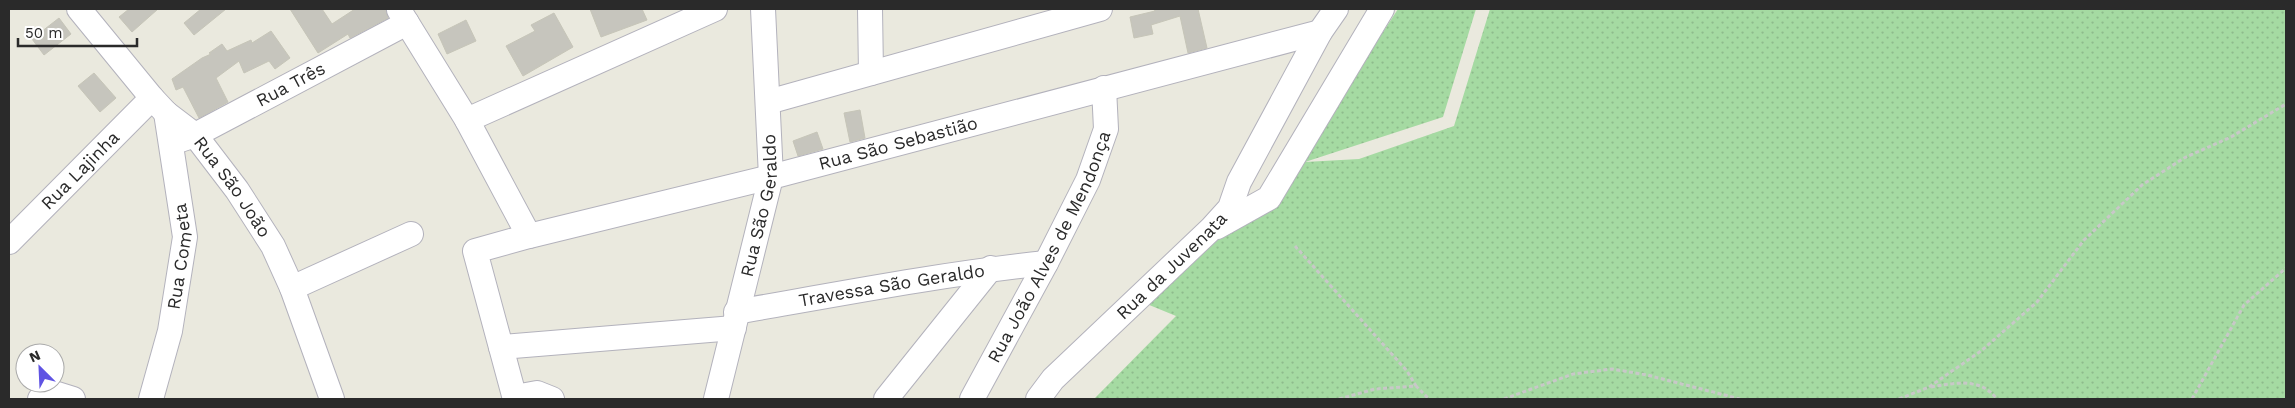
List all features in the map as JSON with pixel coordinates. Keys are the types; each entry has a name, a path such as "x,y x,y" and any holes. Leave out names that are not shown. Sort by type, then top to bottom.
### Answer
{"street":[{"name":"Rua São João","path":"79,9 159,105 195,135 237,190 273,246 292,288 332,399"},
{"path":"466,120 715,9"},
{"name":"Rua São Geraldo","path":"716,399 771,177 763,9"},
{"path":"870,9 871,73"},
{"path":"768,102 1100,9"},
{"name":"Rua da Juvenata","path":"1038,399 1053,379 1211,229 1230,208 1239,182 1320,32 1336,9"},
{"path":"1211,229 1230,221 1269,198 1382,9"},
{"path":"402,16 466,120 529,236"},
{"name":"Rua Três","path":"171,144 195,135 402,16"},
{"name":"Rua São Sebastião","path":"501,347 475,252 529,236 771,177 1320,32"},
{"name":"Rua João Alves de Mendonça","path":"972,399 1046,263 1098,157 1106,129 1104,88"},
{"name":"Rua Cometa","path":"151,399 170,331 185,237 171,144 159,105"},
{"name":"Rua Lajinha","path":"9,242 159,105"},
{"path":"292,288 411,234"},
{"name":"Travessa São Geraldo","path":"501,347 735,320 991,268 1046,263"},
{"path":"886,399 991,268"},
{"path":"501,347 515,398 537,393 552,399"},
{"path":"40,399 57,394 73,399"}],"path":[{"path":"1899,399 1929,387 1981,351 2036,302 2084,240 2142,185 2184,158 2231,137 2286,104"},
{"path":"1294,246 1408,370 1416,386 1429,399"},
{"path":"2192,399 2244,305 2286,268"},
{"path":"1504,399 1573,374 1612,369 1648,375 1740,399"},
{"path":"1929,387 1964,382 1990,390 1997,399"},
{"path":"1339,399 1375,389 1416,386"}],"green space":[{"path":"1398,9 1476,9 1443,117 1305,162 1359,159 1454,126 1490,9 2286,9 2286,399 1094,399 1176,316 1142,302 1218,235 1273,201"}],"building":[{"path":"129,9 158,9 132,32 119,17"},
{"path":"201,9 226,9 194,35 184,23"},
{"path":"290,9 322,9 332,24 355,9 386,9 388,18 350,38 348,34 318,53"},
{"path":"590,9 642,9 647,20 601,37"},
{"path":"1154,9 1198,9 1207,48 1188,53 1180,16 1151,25 1153,34 1134,38 1130,17 1155,11"},
{"path":"554,13 573,47 523,76 506,46 535,31 531,25"},
{"path":"59,18 71,34 44,55 32,39"},
{"path":"466,20 476,41 447,54 438,34"},
{"path":"271,31 290,58 275,69 269,61 244,73 239,61 216,78 228,102 199,118 183,87 176,90 172,79 211,54 209,53 222,44 227,51 251,40 252,43"},
{"path":"94,73 116,98 100,112 78,86"},
{"path":"860,110 865,138 850,142 844,113"},
{"path":"817,132 823,149 798,156 793,141"}]}
